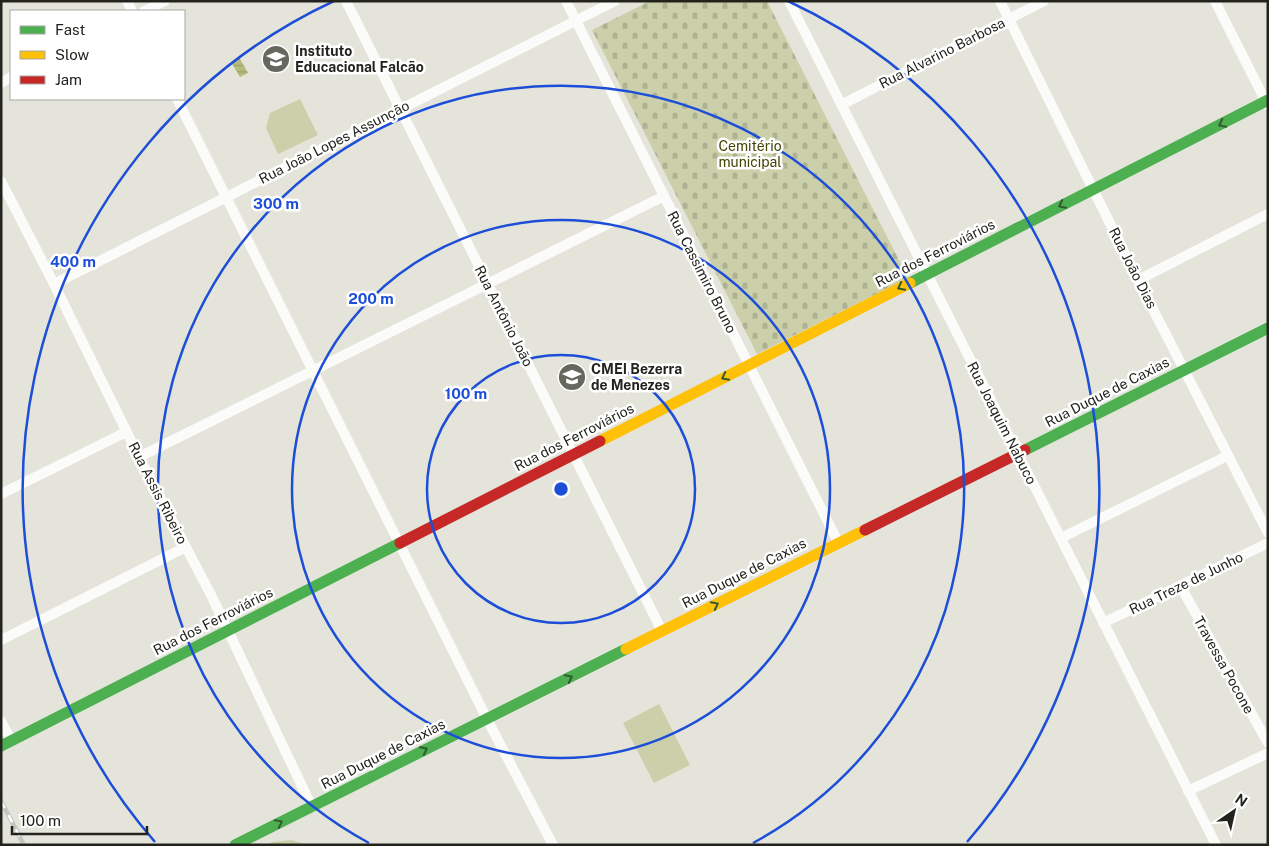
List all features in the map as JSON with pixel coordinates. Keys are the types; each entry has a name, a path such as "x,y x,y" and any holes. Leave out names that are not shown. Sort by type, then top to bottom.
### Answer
{"main road":[{"name":"Rua dos Ferroviários","path":"6,743 1093,189 1267,103"},
{"name":"Rua Duque de Caxias","path":"235,845 1267,329"}],"street":[{"path":"146,10 165,1"},
{"name":"Rua Antônio João","path":"346,1 662,631"},
{"name":"Rua Cassimiro Bruno","path":"566,1 838,542"},
{"name":"Rua João Lopes Assunção","path":"54,284 615,1"},
{"name":"Rua Joaquim Nabuco","path":"789,1 1216,845"},
{"name":"Rua João Dias","path":"1000,1 1138,280 1268,533"},
{"name":"Rua Alvarino Barbosa","path":"841,105 1044,1"},
{"path":"1215,1 1267,103"},
{"path":"177,100 553,845"},
{"name":"Rua Assis Ribeiro","path":"1,181 274,724 312,807"},
{"path":"139,457 664,196"},
{"path":"1138,280 1268,214"},
{"path":"1,494 126,432"},
{"path":"1061,538 1228,456"},
{"name":"Rua Treze de Junho","path":"1104,623 1268,543"},
{"path":"1,640 186,547"},
{"name":"Travessa Pocone","path":"1181,586 1268,743"},
{"path":"1,721 6,743"},
{"path":"1188,791 1268,753"}],"green space":[{"name":"Cemitério municipal","path":"650,1 767,1 908,278 757,354 592,30"},
{"path":"300,99 318,135 278,154 266,128 270,113"},
{"path":"659,704 690,765 654,783 623,723"},
{"path":"291,840 308,845 268,845 272,842"}],"shaded area":[{"path":"239,57 248,73 240,77 231,62"}],"railway":[{"path":"1,801 24,845"}],"traffic: fast":[{"path":"910,283 1268,100"},
{"path":"1025,450 1268,328"},
{"path":"1,746 400,543"},
{"path":"235,845 626,649"}],"traffic: slow":[{"path":"600,441 910,283"},
{"path":"626,649 865,530"}],"traffic: jam":[{"path":"400,543 600,441"},
{"path":"865,530 1025,450"}],"place":[{"name":"Instituto Educacional Falcão","path":"276,59"},
{"name":"CMEI Bezerra de Menezes","path":"572,377"}]}
